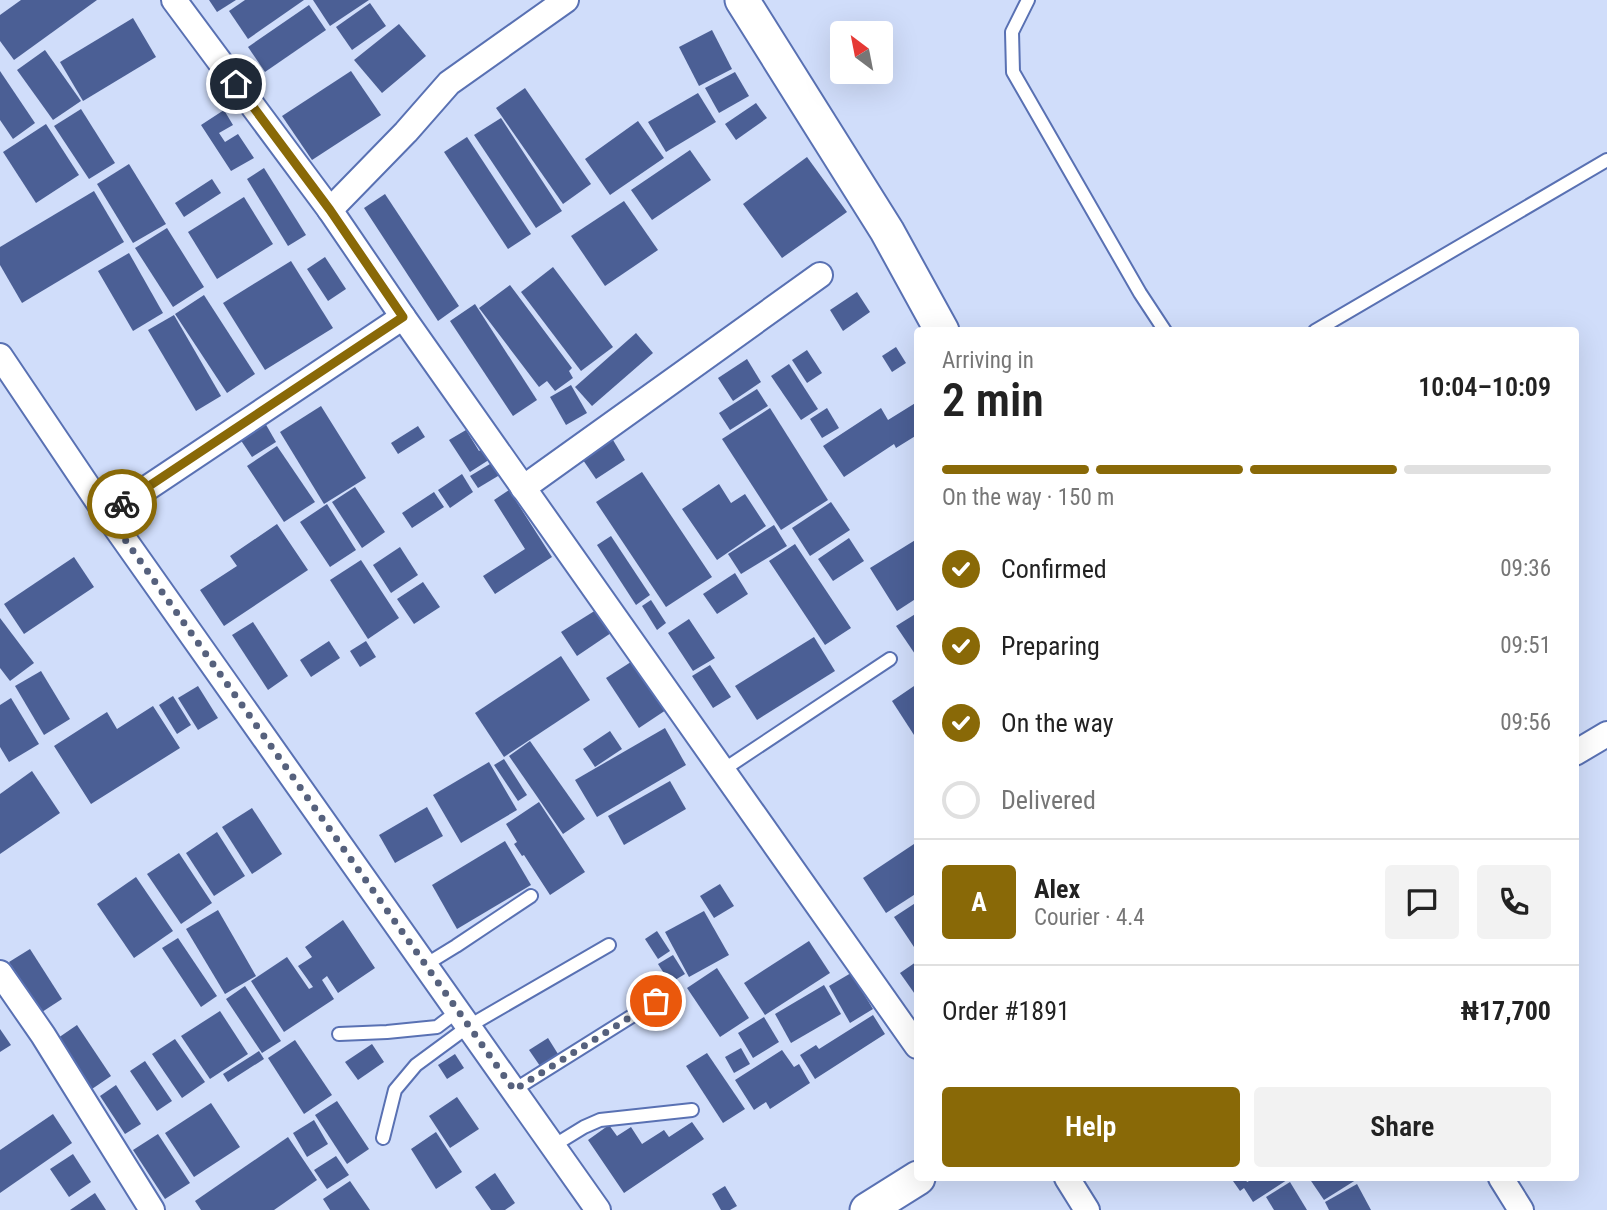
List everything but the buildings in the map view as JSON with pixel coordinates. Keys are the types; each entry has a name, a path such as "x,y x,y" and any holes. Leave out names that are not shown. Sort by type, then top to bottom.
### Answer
{"street":[{"path":"174,0 330,210 914,1042"},
{"path":"330,210 406,132 449,83 566,0"},
{"path":"742,0 887,231 940,327"},
{"path":"523,488 820,275"},
{"path":"107,514 403,317"},
{"path":"0,356 107,514 598,1210"},
{"path":"1579,751 1607,734"},
{"path":"0,973 43,1035 152,1210"},
{"path":"867,1210 914,1181"},
{"path":"1069,1181 1087,1210"},
{"path":"1503,1181 1521,1210"}],"lane":[{"path":"1028,0 1012,32 1013,72 1140,293 1162,327"},
{"path":"1322,327 1607,160"},
{"path":"723,770 890,659"},
{"path":"425,965 531,896"},
{"path":"339,1034 437,1027 463,1019 609,945"},
{"path":"514,1090 656,1001"},
{"path":"383,1138 396,1090 416,1065 463,1019"},
{"path":"553,1146 583,1126 600,1120 692,1110"}],"way so far":[{"path":"122,504 107,514 514,1090 656,1001"}],"route":[{"path":"122,504 403,317 330,210 236,84"}]}
